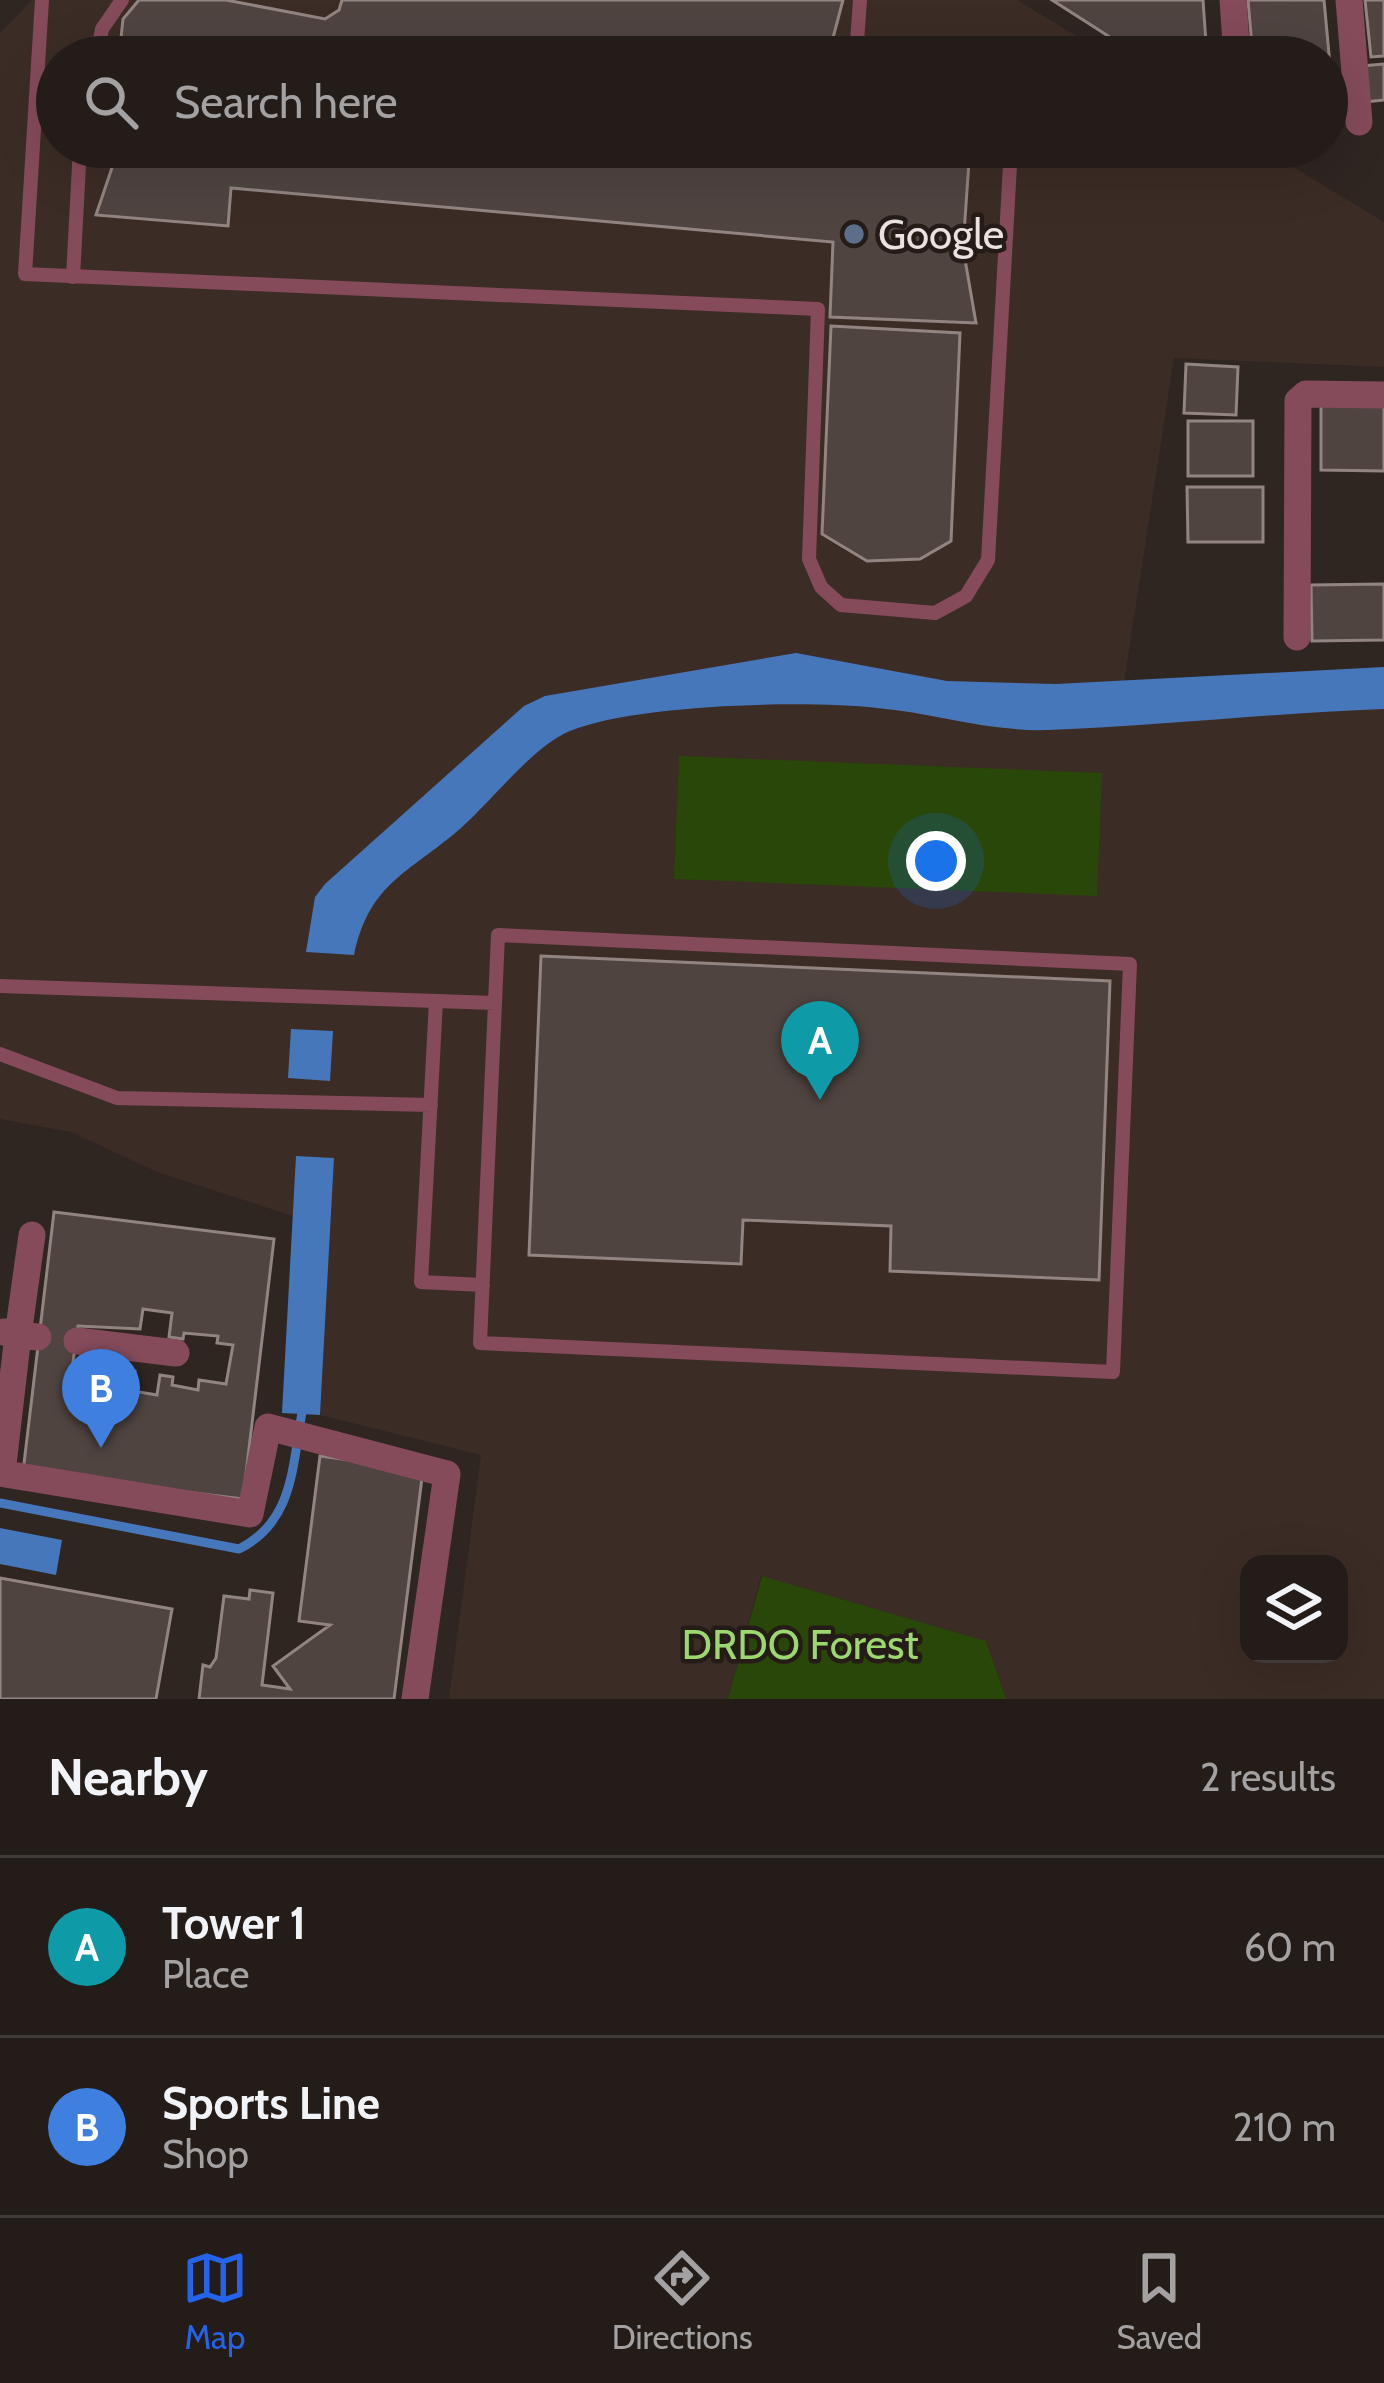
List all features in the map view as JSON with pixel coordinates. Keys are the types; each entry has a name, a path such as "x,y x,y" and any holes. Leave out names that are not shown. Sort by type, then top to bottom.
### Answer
{"street":[{"path":"1233,0 1236,36"},
{"path":"1349,0 1360,122"},
{"path":"1298,637 1298,401 1306,394 1384,394"},
{"path":"32,1235 1,1473 250,1514 268,1427 447,1474 415,1699"},
{"path":"77,1341 176,1353"}],"lane":[{"path":"40,36 42,0"},
{"path":"101,36 122,0"},
{"path":"857,36 860,0"},
{"path":"36,97 25,274 818,309 809,559 820,587 841,605 935,614 966,596 988,560 1010,168"},
{"path":"74,277 79,168"},
{"path":"498,935 1130,964 1112,1372 481,1342 483,1285 498,935"},
{"path":"0,986 495,1003"},
{"path":"436,1000 421,1282 483,1285"},
{"path":"0,1054 117,1098 430,1106"}],"shaded area":[{"path":"32,0 1017,0 1076,36 36,36 36,168 1295,168 1384,222 1384,367 1174,358 1124,682 1384,667 1384,1699 1006,1699 986,1641 761,1576 728,1699 449,1699 481,1455 320,1415 334,1158 297,1156 293,1216 157,1172 71,1132 0,1119 0,33"}],"green space":[{"path":"679,756 1102,773 1097,896 674,879"},
{"name":"DRDO Forest","path":"762,1576 986,1641 1006,1699 728,1699"}],"water":[{"path":"796,653 947,681 1056,684 1384,667 1384,709 1048,730 1005,728 899,710 808,704 721,706 599,722 570,731 540,750 454,834 391,884 369,913 354,955 306,952 315,897 325,884 524,706 545,696"},
{"path":"291,1029 333,1031 330,1081 288,1078"},
{"path":"296,1156 334,1158 320,1415 282,1413"},
{"path":"0,1528 62,1540 56,1575 0,1564"}],"building":[{"path":"139,0 226,0 325,19 339,10 342,0 843,0 834,36 121,36 123,19"},
{"path":"1052,0 1203,0 1206,36 1108,36"},
{"path":"1248,0 1324,0 1327,36 1251,36"},
{"path":"1365,0 1384,0 1384,56 1371,57"},
{"path":"1384,64 1384,100 1364,102 1360,66"},
{"name":"Google","path":"112,168 969,168 963,248 976,323 830,317 833,242 231,188 228,226 96,215"},
{"path":"831,326 960,333 951,541 920,559 867,561 822,534"},
{"path":"1186,364 1238,367 1236,415 1184,413"},
{"path":"1321,405 1384,406 1384,471 1321,470"},
{"path":"1188,421 1253,421 1253,476 1188,476"},
{"path":"1187,487 1263,487 1263,542 1188,542"},
{"path":"1384,584 1384,640 1312,641 1311,585"},
{"path":"541,956 1110,981 1099,1280 890,1271 891,1226 743,1220 741,1264 529,1255"},
{"path":"54,1212 274,1239 243,1499 23,1472","holes":["143,1309 172,1313 169,1337 183,1339 184,1333 218,1336 217,1343 233,1345 226,1384 199,1380 198,1390 172,1385 173,1377 160,1375 157,1395 133,1391 135,1371 118,1368 116,1376 84,1371 86,1363 73,1362 78,1326 140,1329"]},
{"path":"320,1456 423,1470 394,1699 199,1699 203,1665 210,1667 216,1658 224,1596 249,1599 250,1590 273,1593 262,1685 290,1689 273,1666 330,1625 299,1621"},
{"path":"0,1578 172,1609 156,1699 0,1699"}],"waterway":[{"path":"0,1503 239,1549 257,1537 281,1507 293,1470 303,1407"}],"place":[{"name":"Google","path":"854,234"},
{"name":"Tower 1","path":"820,1100"},
{"name":"Sports Line","path":"101,1448"}]}
